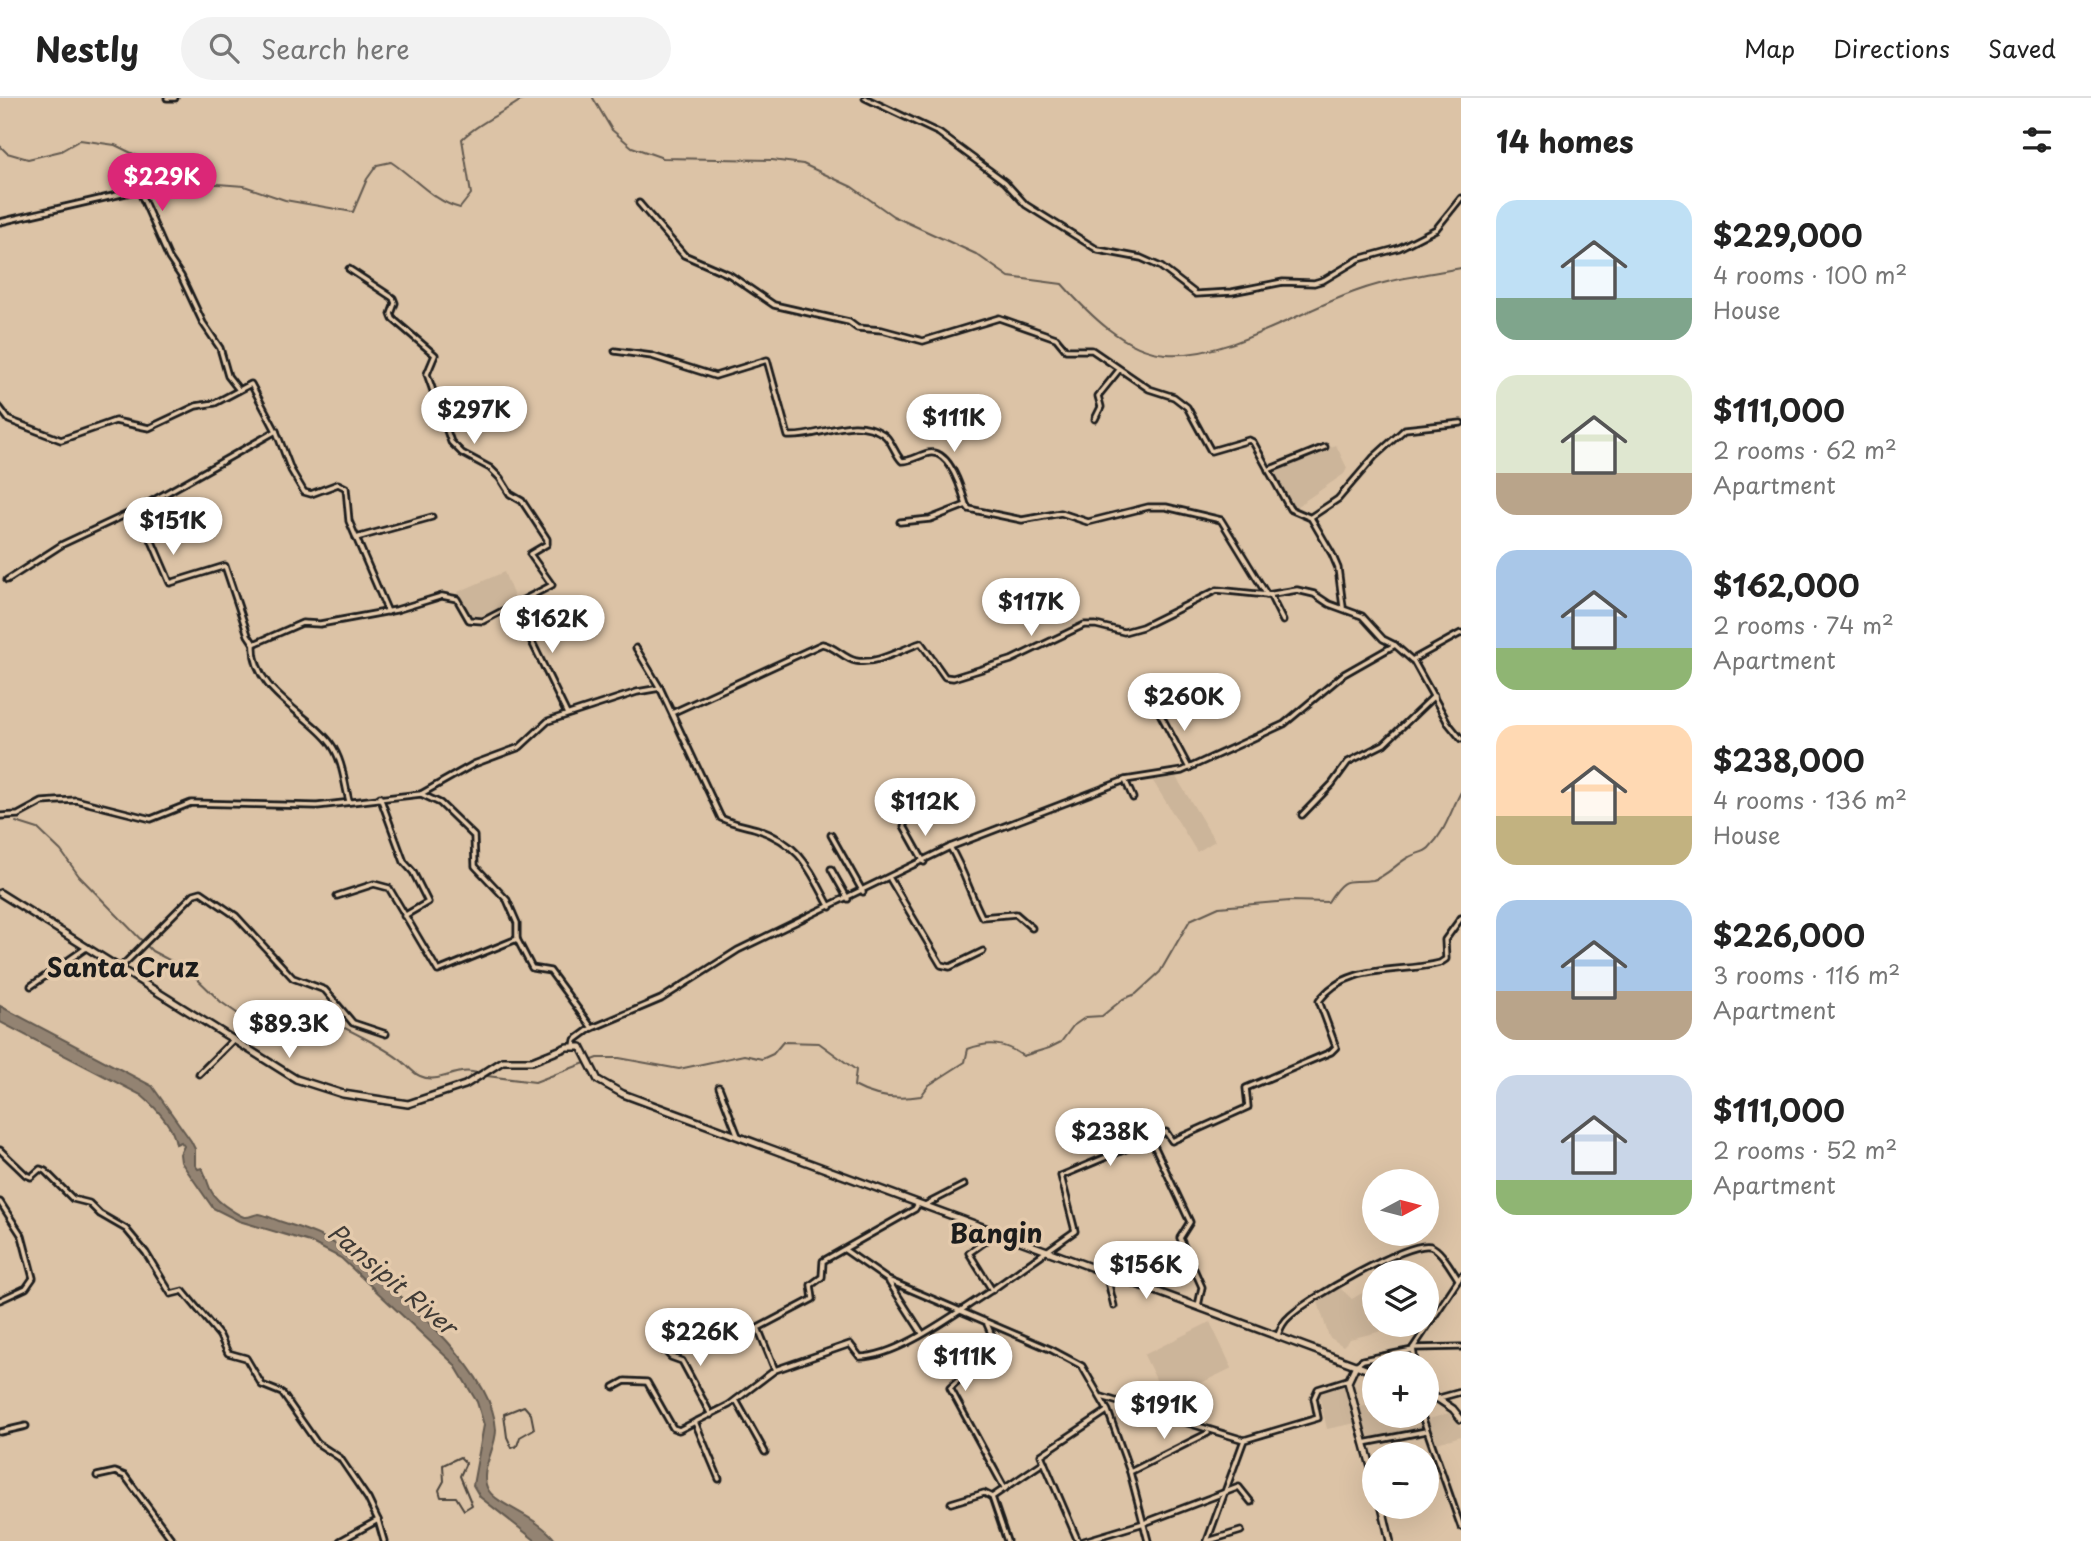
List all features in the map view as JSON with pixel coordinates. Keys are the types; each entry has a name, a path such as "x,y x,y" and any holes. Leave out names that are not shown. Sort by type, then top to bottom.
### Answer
{"main road":[{"path":"0,893 296,1079 343,1094 408,1104 465,1085 503,1061 532,1061 574,1046 581,1047 598,1080 606,1087 1362,1367"},
{"path":"1356,1365 1348,1380 1364,1442"},
{"path":"1439,1398 1461,1419"},
{"path":"1385,1519 1390,1541"}],"street":[{"path":"167,98 175,98"},
{"path":"865,98 939,132 1005,182 1026,205 1098,250 1141,258 1161,267 1196,294 1232,292 1283,282 1314,283 1324,280 1359,259 1399,248 1436,229 1461,198"},
{"path":"0,222 139,190 202,323 220,348 228,376 239,390"},
{"path":"639,202 684,255 739,280 774,305 849,322 857,328 881,330 923,341 999,318 1055,338 1066,350 1092,350 1149,389 1174,397 1187,407 1211,451 1249,440 1290,509 1311,518 1338,568 1343,607"},
{"path":"254,644 302,623 320,624 388,612 442,596 457,599 466,617 473,621 483,621 515,607 552,585 530,554 545,547 547,539 522,501 510,494 490,468 461,453 452,442 427,374 435,355 393,319 393,299 349,269"},
{"path":"615,351 652,356 715,376 767,360 788,436 818,435 855,424 869,427 887,438 902,461 930,453 937,455 956,474 966,505 970,509 1022,520 1061,513 1088,522 1154,506 1211,515 1221,520 1283,621"},
{"path":"1096,419 1101,407 1098,396 1119,370"},
{"path":"0,408 9,420 61,440 115,421 149,428 196,406 215,403 253,385 276,431 291,470 304,492 311,494 338,484 346,488 348,515 388,612"},
{"path":"1311,518 1338,499 1374,457 1405,429 1461,423"},
{"path":"7,580 63,544 138,509 276,431"},
{"path":"1268,470 1325,447"},
{"path":"901,522 930,519 966,505"},
{"path":"138,509 170,583 225,566 248,635 254,644 253,656 267,683 335,750 349,801"},
{"path":"356,538 432,517"},
{"path":"674,712 822,644 832,646 854,661 870,661 920,643 945,677 953,678 1011,660 1084,625 1124,632 1142,627 1217,590 1269,595 1297,590 1314,594 1329,604 1362,616 1383,639 1395,645 1412,660 1461,738"},
{"path":"515,607 567,714"},
{"path":"1412,660 1461,633"},
{"path":"574,1046 575,1040 592,1028 661,999 738,950 890,879 950,847 1125,779 1152,774 1167,775 1189,768 1284,724 1344,674 1395,645"},
{"path":"636,648 674,712 720,818 733,825 757,829 800,854 830,907"},
{"path":"0,816 19,815 42,802 76,800 151,819 191,803 317,806 421,794 474,764 520,747 539,726 567,714 637,692 660,688"},
{"path":"1302,815 1332,784 1348,762 1384,744 1434,696"},
{"path":"1158,710 1189,768"},
{"path":"1125,779 1133,798"},
{"path":"421,794 440,803 474,836 475,866 507,900 517,923 517,939 532,968 551,971 592,1028"},
{"path":"380,797 404,862 413,872 428,902 404,916"},
{"path":"905,826 924,862"},
{"path":"831,835 863,892"},
{"path":"950,847 967,876 969,889 982,918 1016,914 1032,928"},
{"path":"831,869 848,899"},
{"path":"890,879 941,965 950,967 983,951"},
{"path":"337,896 383,884 438,971 517,939"},
{"path":"119,969 194,894 201,892 236,916 293,978 325,990 353,1023 387,1034"},
{"path":"614,1387 625,1381 647,1382 673,1428 679,1430 736,1400 775,1370 850,1344 860,1357 894,1349 992,1290 1075,1231 1061,1177 1150,1137 1166,1132 1172,1140 1198,1132 1248,1107 1246,1088 1332,1052 1336,1047 1319,1001 1328,989 1369,971 1440,963 1447,959 1445,940 1461,918"},
{"path":"31,986 86,948"},
{"path":"199,1074 233,1040"},
{"path":"719,1087 738,1136"},
{"path":"1150,1137 1190,1222 1180,1238 1202,1287 1198,1306"},
{"path":"0,1150 26,1175 31,1177 40,1169 45,1171 73,1199 89,1203 100,1214 126,1229 146,1253 171,1294 183,1291 220,1336 228,1353 246,1358 262,1385 282,1393 317,1443 340,1458 363,1491 378,1520 384,1541"},
{"path":"775,1370 758,1328 813,1299 811,1285 822,1276 823,1261 922,1204 964,1185"},
{"path":"0,1202 22,1236 33,1282 0,1300"},
{"path":"992,1290 969,1252 997,1233"},
{"path":"1278,1335 1288,1317 1354,1275 1414,1248 1427,1245 1436,1249 1460,1277 1413,1349"},
{"path":"845,1250 888,1280 1082,1366 1108,1410 1130,1472 1148,1541"},
{"path":"1106,1273 1114,1306"},
{"path":"888,1280 922,1333"},
{"path":"986,1323 999,1352 950,1388 1005,1489"},
{"path":"659,1344 671,1357 682,1361 710,1415"},
{"path":"1356,1365 1363,1360 1413,1349 1461,1347"},
{"path":"1102,1397 1210,1432 1244,1440 1318,1418 1314,1398 1318,1389 1348,1380"},
{"path":"1439,1398 1461,1392"},
{"path":"736,1400 765,1452"},
{"path":"1078,1541 1041,1455 1108,1410"},
{"path":"695,1422 719,1479"},
{"path":"0,1432 26,1426"},
{"path":"1425,1428 1461,1527"},
{"path":"1369,1442 1426,1431"},
{"path":"1130,1472 1210,1432"},
{"path":"1207,1541 1244,1440"},
{"path":"992,1497 1044,1462"},
{"path":"97,1476 115,1472 125,1476 173,1541"},
{"path":"1084,1541 1144,1523 1242,1487 1251,1502"},
{"path":"951,1503 984,1493 992,1497 1007,1541"},
{"path":"340,1541 378,1520"},
{"path":"1207,1541 1241,1531"}],"shaded area":[{"path":"1336,445 1347,468 1344,474 1293,509 1270,471"},
{"path":"504,572 517,604 479,620 470,619 458,592"},
{"path":"1176,777 1215,841 1197,852 1151,778"},
{"path":"1339,1287 1352,1299 1362,1293 1362,1336 1350,1339 1343,1346 1329,1337 1318,1302"},
{"path":"1210,1322 1232,1368 1166,1400 1144,1355"},
{"path":"1346,1383 1356,1423 1327,1429 1318,1390"},
{"path":"1362,1407 1362,1424 1358,1408"},
{"path":"1452,1412 1461,1428 1461,1436 1433,1442 1429,1428 1439,1428 1439,1416"},
{"path":"1363,1428 1424,1430 1366,1440"}],"water":[{"path":"0,1006 152,1086 191,1141 195,1149 195,1165 198,1169 202,1168 212,1193 223,1204 244,1217 264,1215 314,1233 333,1243 363,1264 423,1317 464,1361 480,1384 491,1407 496,1430 485,1477 489,1491 501,1502 540,1525 556,1541 536,1541 480,1497 473,1485 484,1425 477,1402 454,1364 341,1258 310,1242 239,1221 213,1208 181,1162 180,1154 184,1146 181,1142 176,1144 167,1123 141,1095 0,1022"}],"waterway":[{"path":"0,146 7,153 28,159 61,151 80,140 115,145 191,182 244,186 285,200 353,212 367,179 377,165 391,162 433,195 460,208 471,194 462,139 476,127 524,98"},
{"path":"593,98 612,130 632,147 663,158 772,160 803,164 852,187 893,216 976,254 1009,277 1062,284 1095,318 1121,338 1136,346 1166,354 1189,354 1238,342 1357,291 1396,280 1461,268"},
{"path":"487,1076 535,1082 598,1058 619,1058 679,1069 744,1055 762,1059 773,1054 783,1042 819,1043 856,1070 854,1086 886,1097 921,1096 929,1085 965,1062 968,1049 997,1045 1010,1048 1023,1056 1049,1048 1061,1042 1073,1026 1086,1017 1102,1016 1123,999 1136,994 1160,972 1190,920 1219,907 1290,901 1328,902 1343,883 1373,880 1382,876 1405,860 1425,851 1435,842 1461,792"},
{"path":"16,822 38,829 61,851 79,876 152,951 188,970 221,1002 257,1027 303,1029 327,1021 384,1049 420,1076 434,1078 470,1071 477,1073"}],"district":[{"name":"Santa Cruz","path":"123,968"},
{"name":"Bangin","path":"996,1234"}],"water label":[{"name":"Pansipit River","path":"392,1280"}]}
